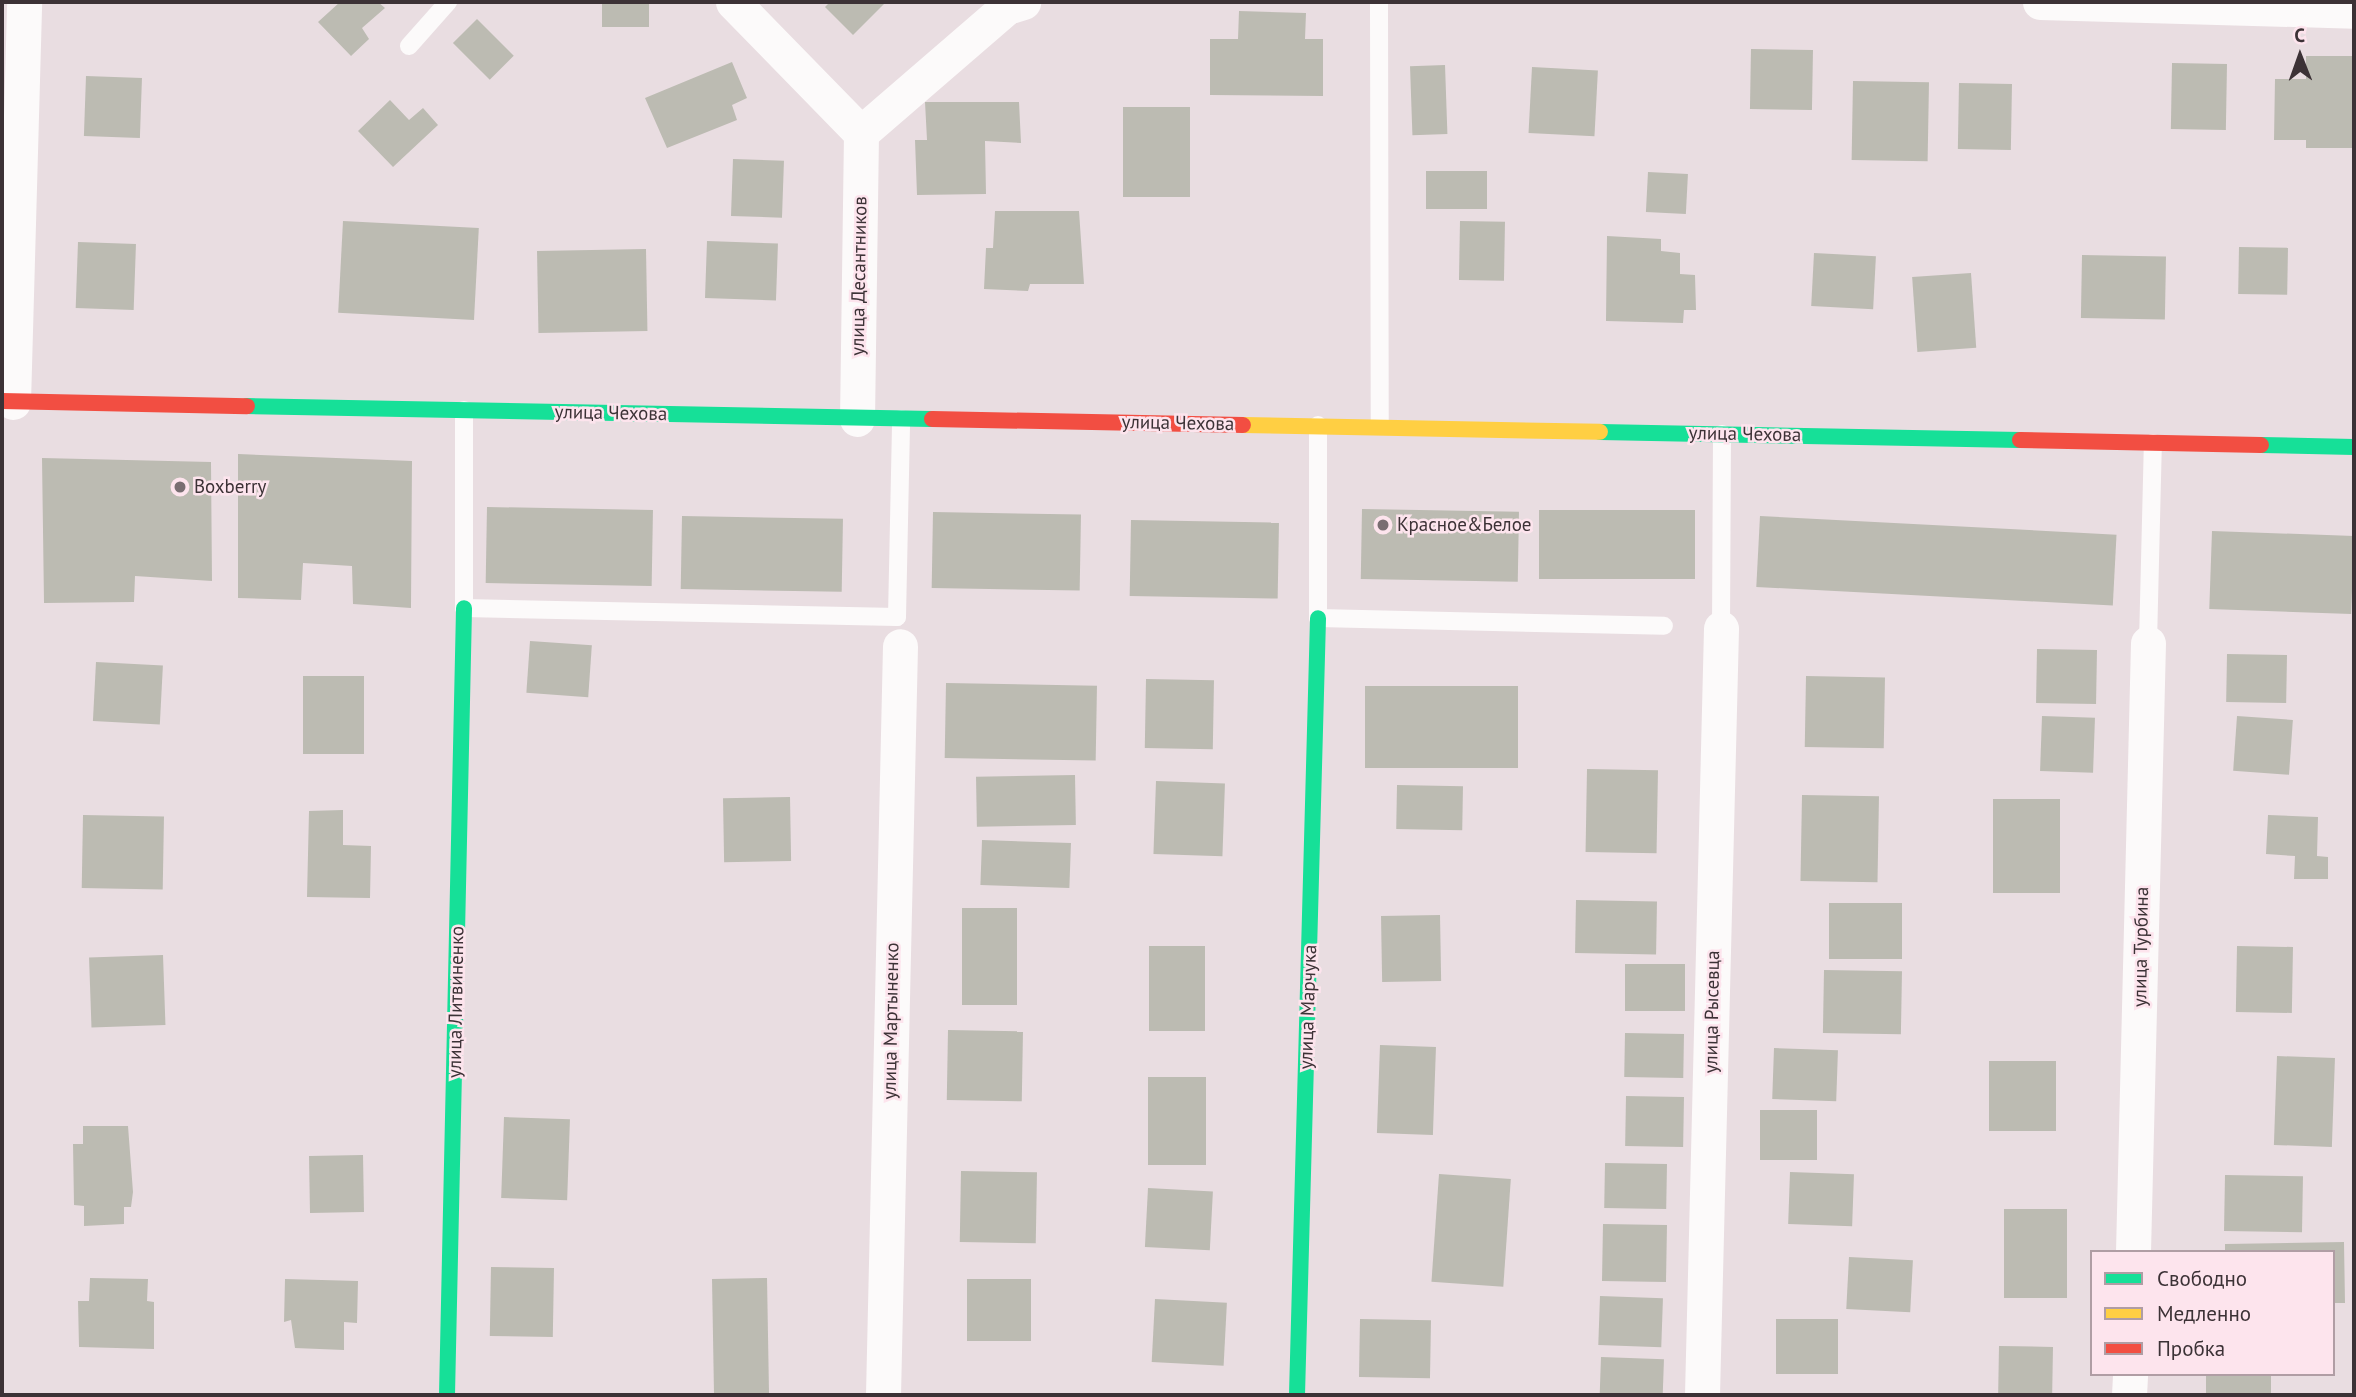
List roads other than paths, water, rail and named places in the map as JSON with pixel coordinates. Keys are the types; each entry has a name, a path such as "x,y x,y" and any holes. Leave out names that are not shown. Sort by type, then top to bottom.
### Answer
{"street":[{"path":"733,2 861,133 1007,7 1023,2"},
{"path":"2040,2 2354,11"},
{"path":"7,401 16,21"},
{"name":"улица Десантников","path":"857,419 861,133"},
{"name":"улица Чехова","path":"7,401 2354,447"},
{"name":"улица Литвиненко","path":"447,1395 464,608"},
{"name":"улица Марчука","path":"1297,1395 1318,618"},
{"name":"улица Рысевца","path":"1702,1395 1721,628"},
{"name":"улица Турбина","path":"2133,1250 2148,643"},
{"name":"улица Мартыненко","path":"883,1395 900,646"},
{"path":"2129,1395 2130,1376"}],"lane":[{"path":"409,46 448,2"},
{"path":"1379,2 1380,426"},
{"path":"464,410 464,608 897,617 901,419"},
{"path":"1318,425 1318,618 1664,626"},
{"path":"1721,628 1722,434"},
{"path":"2148,643 2153,443"}],"place":[{"name":"Boxberry","path":"180,487"},
{"name":"Красное&Белое","path":"1383,525"}]}
